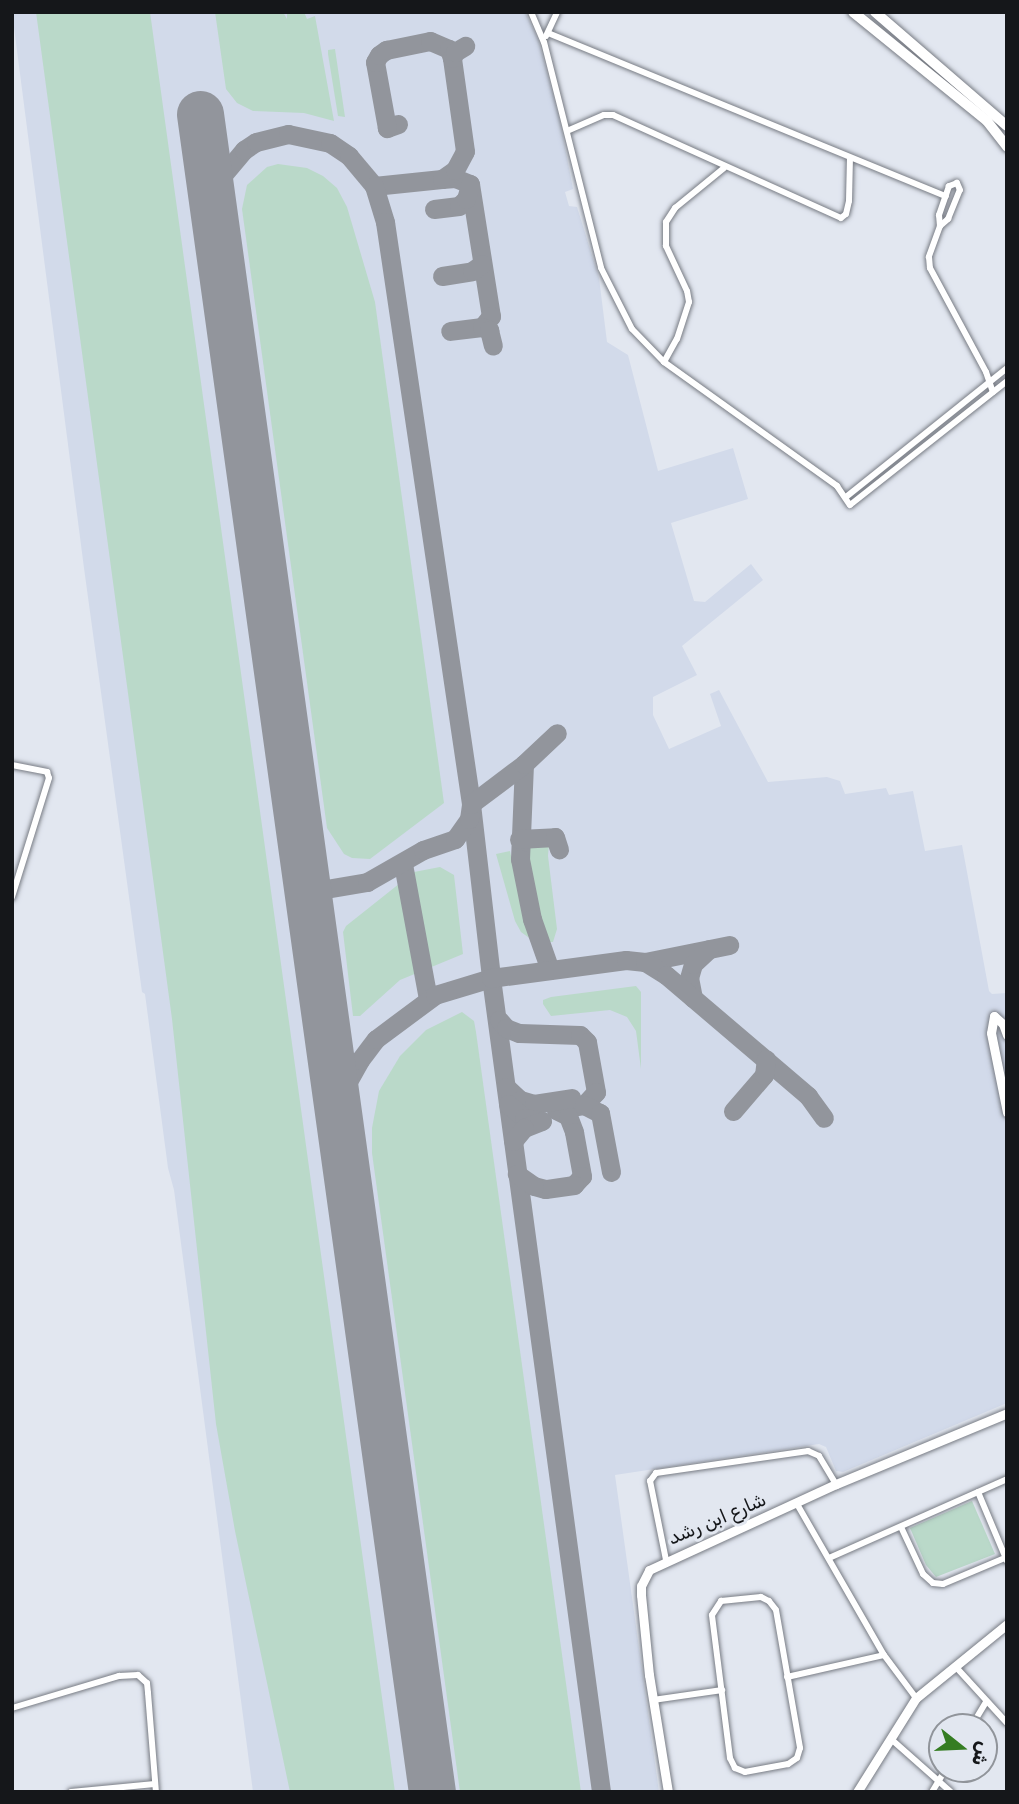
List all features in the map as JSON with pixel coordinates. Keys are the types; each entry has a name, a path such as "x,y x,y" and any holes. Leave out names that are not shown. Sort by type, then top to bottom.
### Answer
{"main road":[{"path":"853,12 987,121 1007,147"},
{"path":"875,12 1007,126"}],"street":[{"path":"531,12 544,42 593,241 606,282 632,329 664,362 837,486 850,505 1007,381"},
{"path":"544,42 557,12"},
{"path":"548,33 946,196"},
{"path":"566,131 604,115 613,115 724,168 841,218 846,214 849,201 850,158"},
{"path":"664,362 677,339 689,303 687,291 666,246 666,222 675,208 724,168"},
{"path":"940,226 938,219 951,184 959,184 960,190 948,219 940,226 931,252 930,268 991,381 993,392"},
{"path":"846,497 1007,368"},
{"path":"991,381 1000,387"},
{"path":"12,765 47,772 49,779 12,897"},
{"path":"1007,1035 1003,1024 994,1016 991,1033 1007,1112"},
{"name":"شارع ابن رشد","path":"668,1792 653,1700 641,1586 649,1570 836,1484 1007,1413"},
{"path":"666,1560 650,1481 656,1474 808,1451 819,1456 836,1484"},
{"path":"829,1558 1007,1479"},
{"path":"901,1527 923,1574 933,1583 943,1584 1006,1560 978,1492"},
{"path":"797,1504 884,1655 916,1698"},
{"path":"761,1597 773,1605 788,1677 800,1748 797,1758 783,1766 745,1772 732,1764 712,1621 715,1607 721,1601 761,1597"},
{"path":"858,1792 916,1698 1007,1624"},
{"path":"788,1677 884,1655"},
{"path":"955,1665 1007,1723"},
{"path":"12,1708 118,1676 138,1675 146,1683 155,1788 71,1792"},
{"path":"653,1700 722,1690"},
{"path":"979,1713 986,1702"},
{"path":"891,1739 928,1771"}],"shaded area":[{"path":"12,12 525,12 538,39 560,121 573,189 565,192 569,206 577,207 599,278 607,342 628,355 658,471 733,448 748,499 671,523 694,601 705,602 751,564 763,580 682,646 697,675 653,697 653,715 669,749 721,726 710,694 719,690 768,782 827,777 840,781 845,794 886,788 889,795 913,791 925,851 962,845 989,991 992,994 1007,993 1007,1403 843,1472 836,1471 826,1447 819,1444 615,1475 659,1792 253,1792 174,1190 168,1168 145,994 142,992 84,568"}],"green space":[{"path":"36,12 150,12 395,1792 290,1792 235,1531 216,1424 172,1019"},
{"path":"215,12 283,12 287,19 287,12 304,12 307,19 315,16 334,121 304,113 253,111 237,103 226,89"},
{"path":"335,49 345,117 338,116 328,54 328,50"},
{"path":"278,164 307,168 323,176 337,188 347,207 375,302 444,803 370,859 352,858 344,854 327,828 242,209 247,185 267,167"},
{"path":"549,843 548,856 557,929 553,942 541,942 533,930 518,858 519,849"},
{"path":"510,851 524,917 532,940 521,932 515,921 496,854"},
{"path":"440,867 454,875 463,954 400,980 360,1016 353,1016 343,932 346,926 414,872"},
{"path":"636,986 641,992 641,1069 636,1031 627,1017 610,1010 551,1016 543,1004 543,1000 551,997"},
{"path":"462,1012 474,1021 476,1032 581,1792 460,1792 372,1153 372,1128 379,1091 400,1056 426,1030"},
{"path":"972,1501 995,1554 936,1577 926,1565 910,1528"}],"taxiway":[{"path":"398,124 387,128 375,62 379,55 386,50 430,41 449,49 452,58"},
{"path":"374,186 442,179 455,170 465,151 452,58 455,52 465,46"},
{"path":"214,211 223,175 244,150 256,142 288,134 330,143 349,156 374,186 385,222 471,804 491,978 601,1792"},
{"path":"442,179 455,178 470,184 491,316 482,327 450,331"},
{"path":"434,209 459,206 466,199 470,185"},
{"path":"442,276 472,271 482,264"},
{"path":"482,327 489,330 493,346"},
{"path":"308,892 367,882 423,850 455,839 469,819 471,804 524,764 557,733"},
{"path":"524,764 520,859 532,919 550,970"},
{"path":"519,839 555,837 559,849"},
{"path":"403,864 428,999"},
{"path":"645,962 729,945"},
{"path":"693,998 689,978 693,964 709,949"},
{"path":"337,1101 360,1060 376,1039 435,995 491,978 626,960 645,962 666,975 808,1096 824,1118"},
{"path":"499,1020 506,1028 519,1033 580,1035 587,1042 596,1092 584,1105 556,1110 568,1116 574,1132 582,1176 574,1185 545,1189 534,1186 517,1174"},
{"path":"733,1111 764,1075 766,1059"},
{"path":"506,1087 520,1100 534,1104 572,1098"},
{"path":"508,1104 524,1118 542,1121 524,1128 513,1141"},
{"path":"584,1105 600,1113 611,1172"}],"runway":[{"path":"200,114 432,1792"}]}
